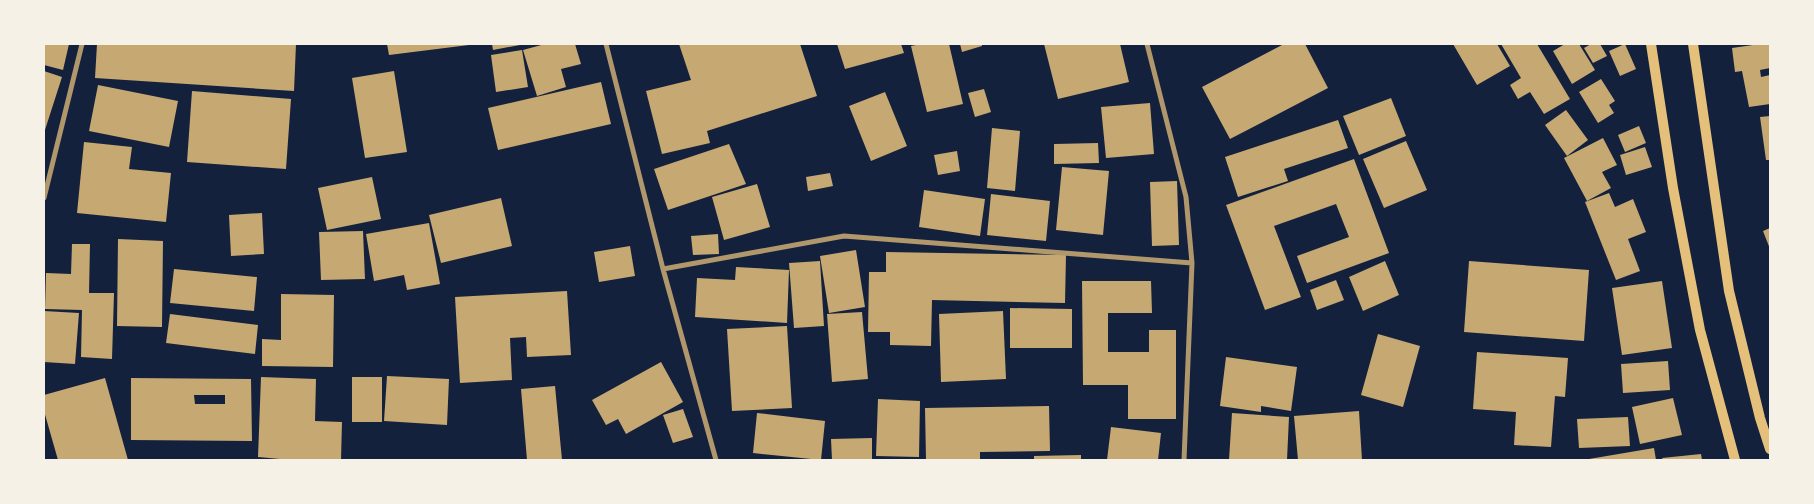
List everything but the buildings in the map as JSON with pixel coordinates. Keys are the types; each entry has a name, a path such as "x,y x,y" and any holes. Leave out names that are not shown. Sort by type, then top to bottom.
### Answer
{"main road":[{"path":"1651,44 1673,188 1700,330 1735,460"},
{"path":"1693,44 1729,291 1760,418 1770,449"}],"street":[{"path":"44,198 82,44"},
{"path":"606,44 663,269 716,460"},
{"path":"1147,44 1186,197 1192,263 1184,460"},
{"path":"663,269 844,236 1192,263"}]}
